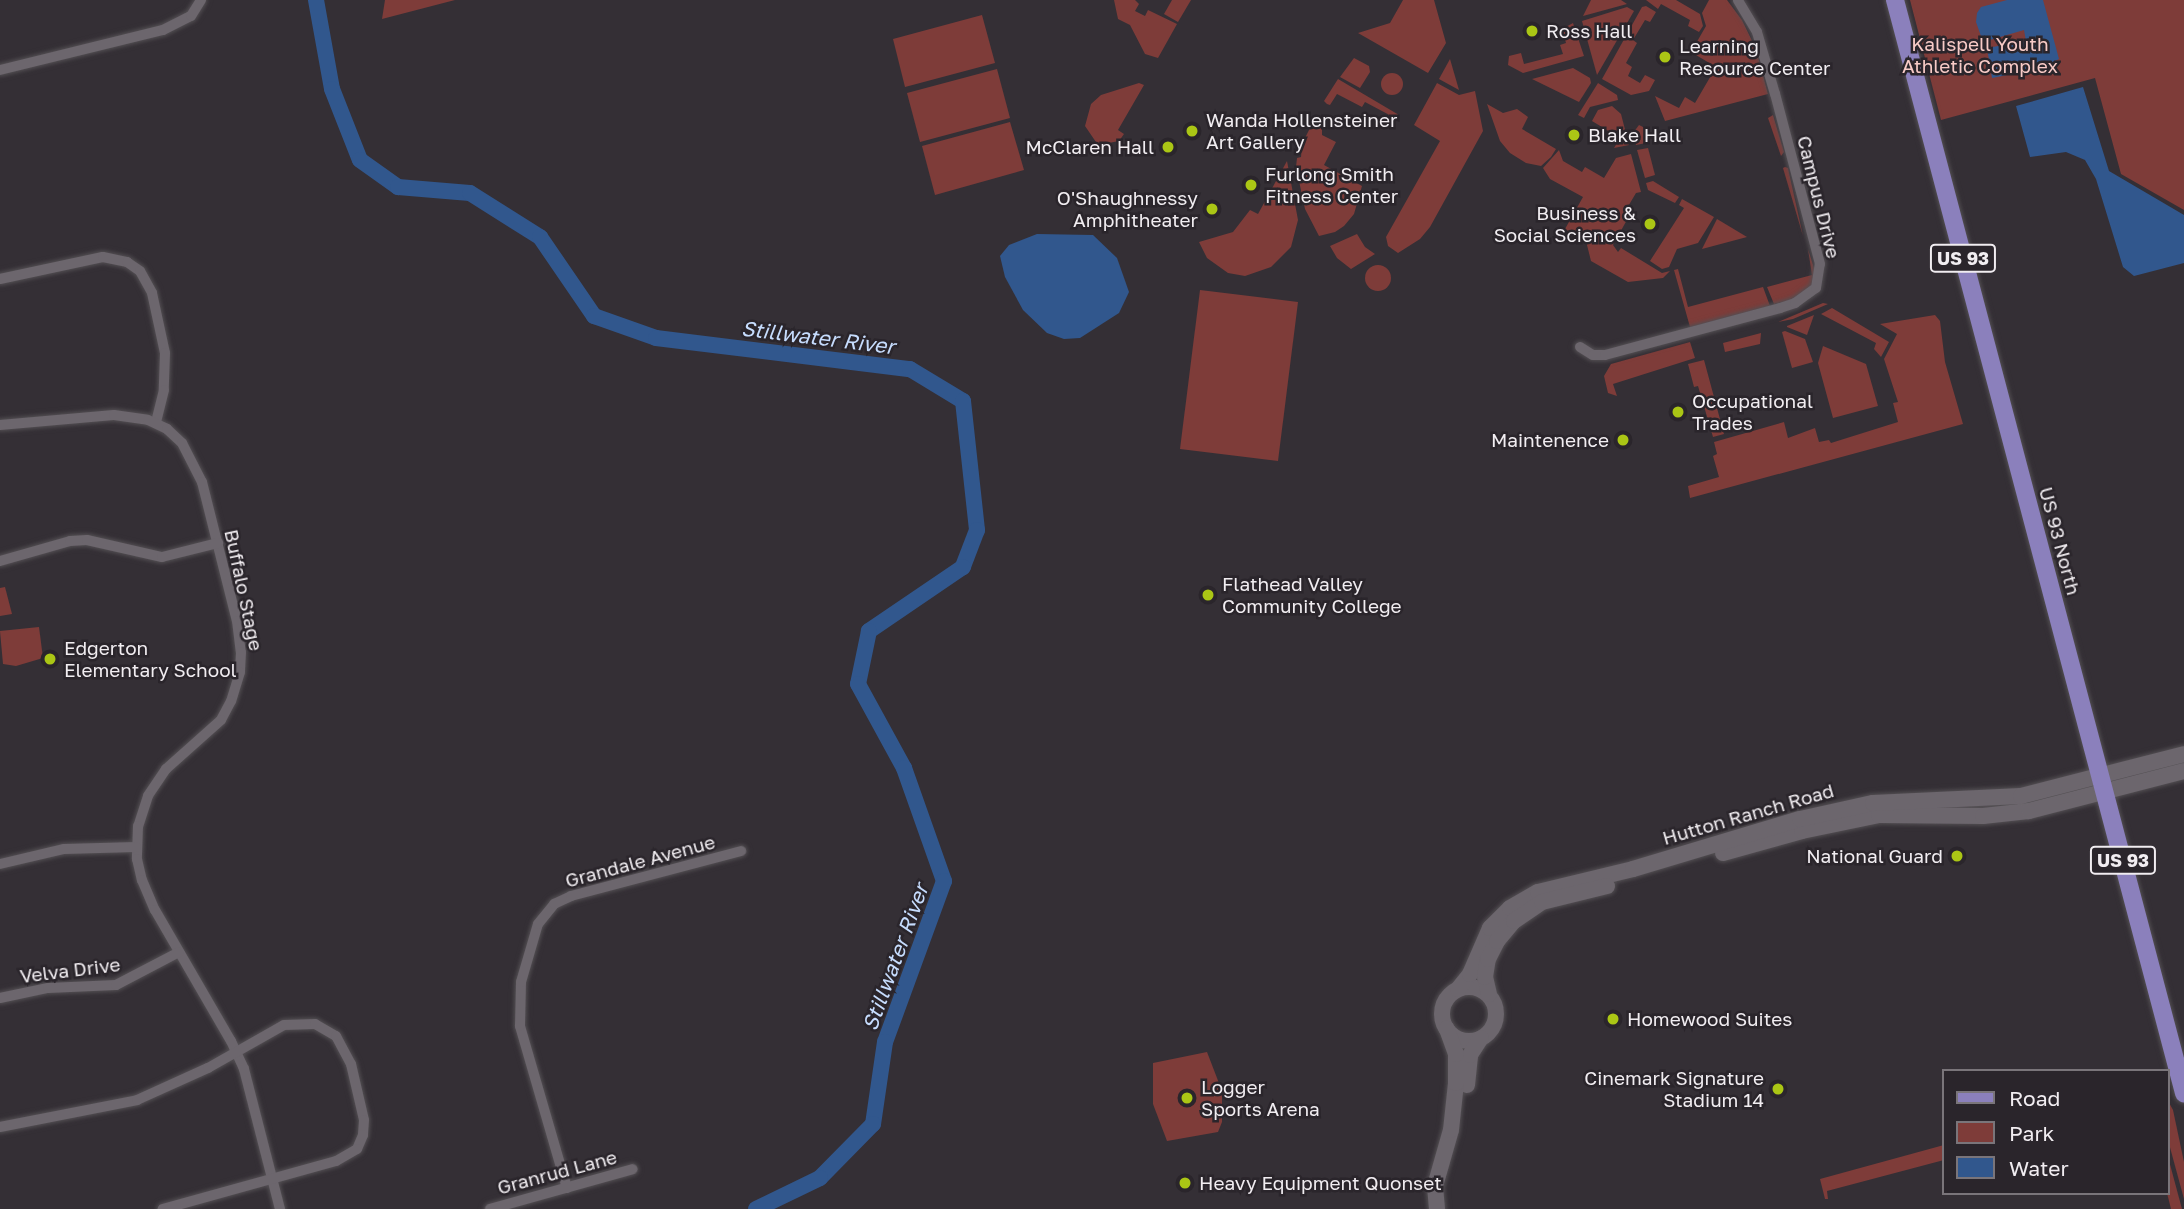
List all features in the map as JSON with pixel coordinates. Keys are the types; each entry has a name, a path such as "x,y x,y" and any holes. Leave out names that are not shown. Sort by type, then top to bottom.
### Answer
{"main road":[{"name":"US 93 North","path":"1895,0 2184,1093"},
{"path":"2102,784 2184,754"},
{"path":"2102,784 2184,771"},
{"name":"Hutton Ranch Road","path":"1458,989 1470,974 1490,928 1516,904 1538,892 1633,869 1800,819 1873,803 1912,799 2002,799 2102,784"},
{"name":"Hutton Ranch Road","path":"1489,994 1486,968 1497,941 1514,920 1542,902 1857,819 1903,813 2007,815 2102,784"},
{"path":"1437,1206 1435,1186 1451,1130 1456,1083 1456,1054 1447,1030 1442,1010 1448,996 1458,989 1474,986 1489,994 1494,1001 1497,1018 1489,1033 1481,1038 1465,1041 1447,1030"},
{"path":"1437,1206 1459,1137 1470,1055 1481,1038"}],"street":[{"path":"0,70 163,30 191,16 201,0"},
{"name":"Campus Drive","path":"1580,347 1593,355 1605,355 1780,308 1795,303 1815,288 1820,264 1775,94 1756,32 1738,0"},
{"path":"0,279 103,257 127,262 141,271 152,293 165,353 164,390 156,422 114,415 0,425"},
{"name":"Buffalo Stage","path":"156,422 175,436 194,462 218,543 241,642 238,681 226,711 214,728 173,761 153,786 140,816 136,846 146,891 236,1050 249,1087 280,1209"},
{"path":"0,561 70,541 87,540 162,557 218,543"},
{"path":"0,864 64,849 136,846"},
{"name":"Grandale Avenue","path":"567,1188 520,1026 521,982 538,924 554,904 571,896 741,851"},
{"name":"Velva Drive","path":"0,998 48,988 116,985 180,952"},
{"path":"0,1127 137,1100 208,1068 277,1028 307,1023 322,1027 336,1036 351,1064 364,1120 361,1142 351,1154 336,1161 163,1209"},
{"name":"Granrud Lane","path":"490,1209 634,1169"}],"green space":[{"path":"385,0 455,0 382,19"},
{"path":"1114,0 1135,0 1139,4 1135,11 1145,16 1148,10 1177,24 1158,58 1145,54 1130,25 1118,19"},
{"path":"1172,0 1191,0 1178,22 1164,14"},
{"path":"1403,0 1434,0 1446,43 1428,73 1358,33 1390,23"},
{"path":"1591,0 1621,0 1627,4 1583,16"},
{"path":"1646,0 1676,0 1700,14 1703,26 1699,32 1688,26 1690,20 1661,4 1658,9"},
{"path":"1709,0 1727,0 1742,20 1756,49 1768,94 1665,121 1655,96 1679,108 1685,97 1695,103 1716,67 1691,52 1706,26 1702,13"},
{"name":"Kalispell Youth Athletic Complex","path":"1910,0 2184,0 2184,210 2121,174 2095,78 1941,120"},
{"path":"1646,6 1656,12 1650,22 1645,20 1633,40 1637,43 1626,63 1632,67 1628,76 1640,83 1645,75 1655,80 1649,91 1631,95 1602,79 1642,7"},
{"path":"1627,7 1634,11 1597,75 1582,21"},
{"path":"982,15 995,63 905,87 893,39"},
{"path":"1573,23 1584,56 1523,73 1508,65 1509,56 1521,53 1524,64 1563,54 1560,45 1566,43 1562,29"},
{"path":"1354,58 1369,66 1370,72 1360,88 1340,77"},
{"path":"1450,59 1459,90 1439,79"},
{"path":"1573,68 1590,78 1591,83 1579,102 1532,79"},
{"path":"997,69 1010,118 920,142 907,93"},
{"path":"1392,73 1402,80 1403,84 1396,94 1392,95 1382,88 1381,84 1388,74"},
{"path":"1338,79 1399,115 1397,119 1365,102 1362,107 1337,94 1330,105 1327,104 1324,101"},
{"path":"1139,83 1144,85 1118,130 1124,134 1119,141 1098,145 1085,126 1091,104 1101,95"},
{"path":"1437,83 1459,95 1475,91 1483,131 1430,227 1420,239 1398,253 1388,246 1386,237 1440,141 1414,125"},
{"path":"1598,83 1617,95 1618,100 1590,107 1584,118 1578,115"},
{"path":"1487,104 1503,113 1517,109 1528,117 1522,129 1556,149 1551,157 1541,166 1526,163 1510,153 1500,141"},
{"path":"1612,106 1621,114 1629,145 1614,148 1620,138 1592,121 1598,110"},
{"path":"1773,115 1784,152 1781,156 1768,118"},
{"path":"1316,116 1322,118 1322,135 1336,142 1324,165 1362,186 1354,214 1344,226 1335,232 1319,236 1305,209 1296,167 1297,158 1301,157 1302,144"},
{"path":"1010,122 1024,170 935,195 922,146"},
{"path":"1639,125 1645,128 1647,138 1646,143 1636,145 1633,133"},
{"path":"1648,148 1655,175 1645,178 1637,150"},
{"path":"1559,150 1563,161 1582,172 1585,167 1604,178 1616,158 1631,154 1641,192 1636,193 1623,215 1628,218 1613,245 1618,252 1621,248 1662,273 1670,271 1663,278 1628,282 1591,261 1586,241 1565,229 1583,197 1550,179 1543,168"},
{"path":"1287,161 1298,220 1291,247 1271,267 1245,276 1228,273 1207,258 1199,242 1233,232 1250,210 1258,214"},
{"path":"1783,168 1788,168 1803,236"},
{"path":"1653,181 1679,197 1675,203 1648,190 1646,183"},
{"path":"1682,199 1714,217 1698,243 1677,249 1669,267 1662,269 1650,261 1684,208 1679,205"},
{"path":"1717,219 1747,237 1702,249"},
{"path":"1357,234 1365,247 1375,254 1351,269 1337,258 1330,246"},
{"path":"1808,249 1815,271 1812,286 1795,299 1774,304 1767,287 1812,275"},
{"path":"1378,265 1387,269 1391,278 1387,287 1378,291 1369,287 1365,278 1369,269"},
{"path":"1678,269 1688,307 1763,287 1770,306 1690,327 1674,270"},
{"path":"1200,290 1298,302 1278,461 1180,449"},
{"path":"1823,303 1828,304 1793,319 1778,322"},
{"path":"1832,308 1889,342 1881,357 1874,349 1876,343 1821,314"},
{"path":"1814,315 1807,335 1787,327 1787,326"},
{"path":"1935,315 1940,321 1945,362 1963,424 1690,498 1688,486 1719,477 1713,456 1717,454 1714,442 1784,422 1788,438 1815,428 1819,442 1829,440 1831,443 1898,422 1893,403 1898,402 1884,359 1897,334 1880,324"},
{"path":"1782,332 1805,339 1813,362 1792,368"},
{"path":"1761,333 1760,344 1725,352 1723,343"},
{"path":"1690,342 1695,358 1613,384 1617,396 1608,393 1604,376 1611,364"},
{"path":"1823,346 1866,364 1878,406 1833,418 1818,363"},
{"path":"1704,360 1724,434 1713,437 1698,386 1694,387 1688,364"},
{"path":"5,587 12,614 0,616 0,588"},
{"path":"39,627 43,658 16,666 3,664 0,631"},
{"name":"Logger Sports Arena","path":"1207,1052 1222,1091 1222,1122 1218,1132 1167,1141 1153,1104 1153,1063"},
{"path":"2170,1105 2184,1162 2184,1199 2170,1147"},
{"path":"1942,1146 1942,1161 1827,1191 1828,1199 1825,1199 1820,1179"},
{"path":"2170,1164 2182,1209 2171,1209 2168,1195 2170,1195"}],"water":[{"path":"2007,0 2043,0 2059,59 2038,69 1992,78 1987,48 2026,41 2024,30 1983,42 1976,22 1977,13 1981,7"},
{"path":"2083,87 2109,171 2184,215 2184,263 2134,276 2123,267 2096,179 2085,160 2066,152 2030,157 2016,106"},
{"path":"1037,234 1093,235 1117,258 1129,292 1119,313 1080,338 1064,339 1047,333 1023,310 1005,277 1000,256 1009,245"}],"waterway":[{"name":"Stillwater River","path":"316,0 332,89 360,160 398,187 470,193 540,237 594,316 656,338 910,369 963,401 977,530 963,567 869,631 858,684 904,768 944,881 885,1042 873,1124 820,1178 756,1209"}],"place":[{"name":"Ross Hall","path":"1532,31"},
{"name":"Learning Resource Center","path":"1665,57"},
{"name":"Wanda Hollensteiner Art Gallery","path":"1192,131"},
{"name":"Blake Hall","path":"1574,135"},
{"name":"McClaren Hall","path":"1168,147"},
{"name":"Furlong Smith Fitness Center","path":"1251,185"},
{"name":"O'Shaughnessy Amphitheater","path":"1212,209"},
{"name":"Business & Social Sciences","path":"1650,224"},
{"name":"Occupational Trades","path":"1678,412"},
{"name":"Maintenence","path":"1623,440"},
{"name":"Flathead Valley Community College","path":"1208,595"},
{"name":"Edgerton Elementary School","path":"50,659"},
{"name":"National Guard","path":"1957,856"},
{"name":"Homewood Suites","path":"1613,1019"},
{"name":"Cinemark Signature Stadium 14","path":"1778,1089"},
{"name":"Logger Sports Arena","path":"1187,1098"},
{"name":"Heavy Equipment Quonset","path":"1185,1183"}]}
